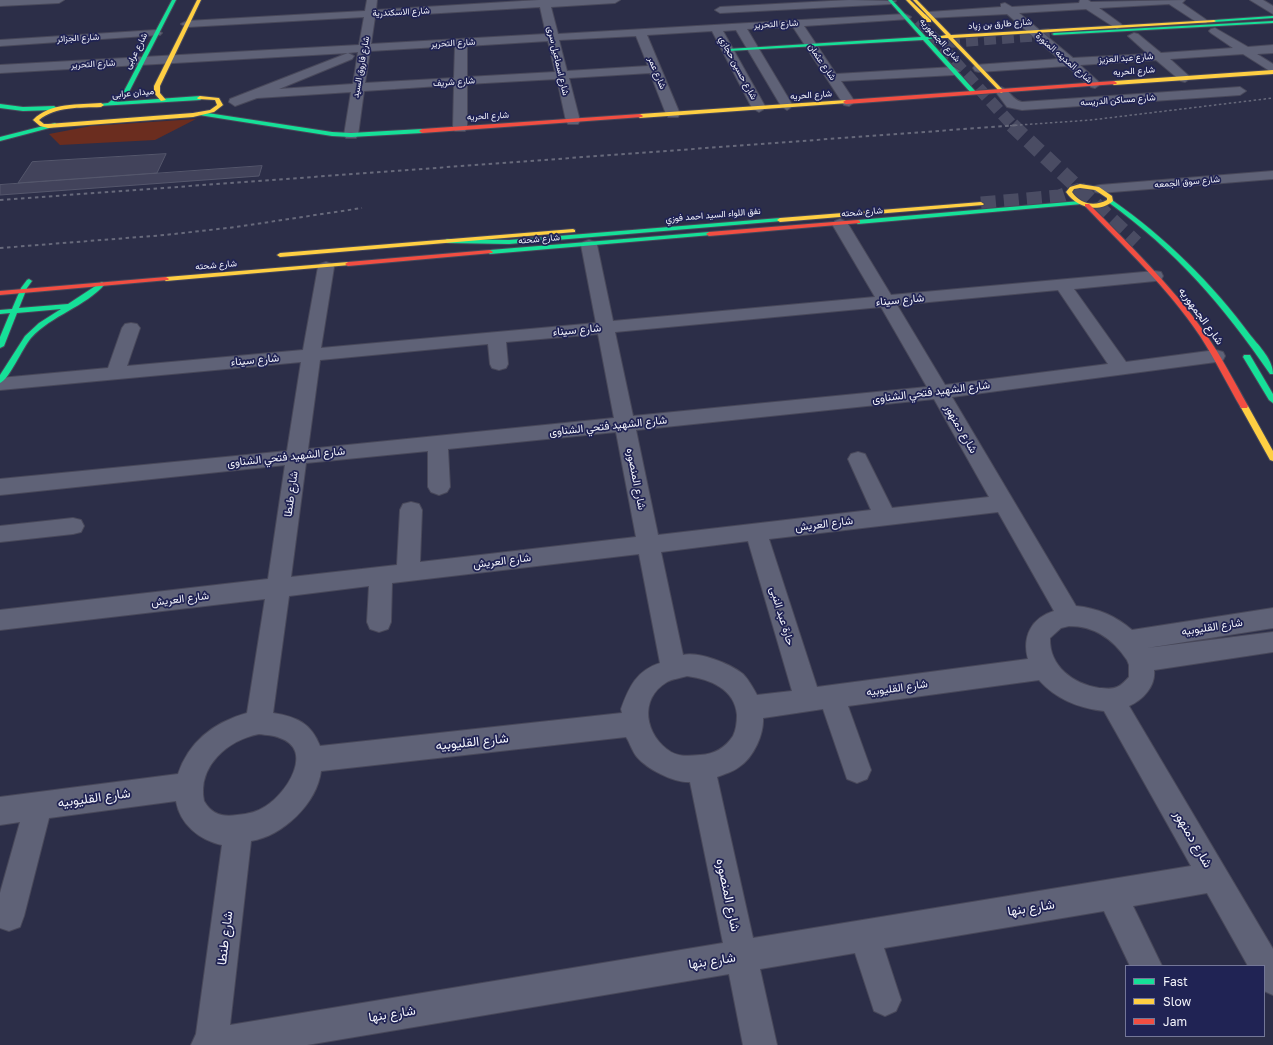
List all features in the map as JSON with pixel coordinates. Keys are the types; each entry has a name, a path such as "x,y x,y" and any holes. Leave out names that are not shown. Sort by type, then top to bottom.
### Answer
{"main road":[{"name":"شارع عرابى","path":"109,104 126,92 174,0"},
{"path":"163,100 157,93 157,86 199,0"},
{"name":"شارع الجمهوريه","path":"893,0 905,17 917,24"},
{"name":"شارع الجمهوريه","path":"893,0 917,24 925,39 974,93"},
{"name":"شارع الجمهوريه","path":"908,0 939,25 1001,91"},
{"name":"شارع الجمهوريه","path":"915,0 929,18"},
{"name":"شارع طارق بن زياد","path":"728,50 950,37 1032,37 1116,26 1273,17"},
{"path":"1050,38 1273,22"},
{"path":"917,24 929,31 936,30 939,28 939,25"},
{"path":"1050,38 1134,36 1273,28"},
{"name":"شارع طارق بن زياد","path":"919,50 975,46"},
{"path":"803,57 822,56"},
{"path":"734,61 763,59"},
{"name":"شارع الحريه","path":"202,114 236,116 322,132 351,135 1273,72"},
{"name":"ميدان عرابى","path":"200,98 217,99 220,103 218,107 202,114 56,125 42,125 36,120 41,114 47,111 61,108 163,100 200,98"},
{"path":"217,99 235,102 249,108"},
{"path":"0,106 23,109 61,108"},
{"path":"319,122 333,126 351,135"},
{"path":"0,140 56,125"},
{"path":"1058,191 1070,190 1076,187 1085,186 1107,197"},
{"name":"شارع الجمهوريه","path":"1070,190 1070,196 1113,222 1163,278 1216,356 1273,458"},
{"name":"شارع شحته","path":"269,256 989,197"},
{"name":"شارع الجمهوريه","path":"1107,197 1173,250 1215,294 1250,337 1273,372"},
{"name":"شارع شحته","path":"0,293 326,267 1030,207 1083,204 1102,206 1107,197"},
{"path":"1026,198 1030,203 1030,207"},
{"name":"نفق اللواء السيد احمد فوزي","path":"447,241 509,242 981,204"},
{"path":"1113,222 1138,221"},
{"path":"1136,243 1163,278"},
{"path":"0,380 7,372 20,347 33,332 51,317 90,295 102,284 108,274"},
{"path":"0,346 22,292 26,284 34,276 20,277"},
{"path":"0,312 73,305"},
{"path":"1243,352 1273,400"}],"street":[{"path":"0,1 58,0"},
{"name":"شارع فاروق السيد","path":"351,135 357,88 365,49 372,0"},
{"name":"شارع الاسكندرية","path":"187,24 498,7 545,2 615,0"},
{"name":"شارع حسين حجازي","path":"715,0 720,10 763,59 788,106"},
{"path":"720,10 801,3 893,0"},
{"name":"شارع المدينه المنورة","path":"998,0 1010,10 1032,37 1050,38 1070,62 1095,84"},
{"path":"1171,0 1202,21"},
{"path":"929,18 1086,3 1180,0"},
{"path":"1255,0 1273,11"},
{"name":"شارع اسماعيل سرى","path":"545,2 573,121"},
{"path":"801,3 815,22"},
{"path":"1086,3 1116,26"},
{"path":"498,7 499,19"},
{"name":"شارع التحرير","path":"0,69 905,17"},
{"name":"شارع عثمان","path":"796,23 810,45 822,56 833,78 849,102"},
{"name":"شارع حسين حجازي","path":"716,28 760,108"},
{"path":"1215,31 1273,69"},
{"name":"شارع عمر","path":"640,32 673,114"},
{"name":"شارع الجزائر","path":"0,42 156,33"},
{"path":"1134,36 1185,78"},
{"path":"460,128 461,43"},
{"name":"شارع عبد العزيز","path":"979,68 1273,48"},
{"path":"235,102 365,49"},
{"name":"شارع شريف","path":"254,94 655,69"},
{"path":"833,78 954,71"},
{"name":"شارع مساكن الدريسه","path":"1001,91 1012,104 1022,106 1240,91"},
{"name":"شارع سوق الجمعه","path":"1107,197 1273,175"},
{"name":"شارع سوق الجمعه","path":"1107,197 1152,198 1273,189"},
{"name":"شارع دمنهور","path":"840,224 940,392 1068,616"},
{"name":"شارع المنصوره","path":"589,245 673,667"},
{"name":"شارع طنطا","path":"259,722 311,355 326,267"},
{"name":"شارع سيناء","path":"0,384 1062,284 1163,278"},
{"path":"1062,284 1121,369"},
{"path":"115,373 131,328"},
{"path":"497,337 499,364"},
{"name":"شارع الشهيد فتحي الشناوى","path":"0,487 940,392 1216,356"},
{"path":"438,442 439,487"},
{"path":"858,459 885,517"},
{"name":"شارع العريش","path":"0,620 1004,503"},
{"path":"408,572 411,510"},
{"path":"0,534 73,526"},
{"name":"حارة عبد النبى","path":"756,532 820,699 857,770"},
{"path":"379,622 381,576"},
{"path":"1068,616 1094,619 1112,628 1128,641 1140,661 1142,672 1140,683 1133,691 1124,697 1111,700 1082,696 1067,689 1045,668 1039,657 1037,647 1041,629 1048,622 1068,616"},
{"name":"شارع القليوبيه","path":"1128,641 1273,618"},
{"path":"1140,661 1273,642"},
{"path":"687,665 714,669 727,676 737,685 745,696 749,708 750,725 745,741 734,755 719,764 701,769 683,769 665,763 650,752 639,739 634,724 634,708 638,694 647,682 659,672 673,667 687,665"},
{"name":"شارع القليوبيه","path":"749,708 1045,668"},
{"name":"شارع دمنهور","path":"1111,700 1273,979"},
{"path":"259,722 275,722 289,726 300,734 307,746 310,760 308,776 301,792 290,807 274,819 256,828 238,832 217,829 200,820 192,811 188,786 192,770 212,743 232,730 259,722"},
{"name":"شارع القليوبيه","path":"310,760 634,724"},
{"name":"شارع المنصوره","path":"701,769 760,1045"},
{"name":"شارع القليوبيه","path":"0,811 188,786"},
{"path":"9,916 38,806"},
{"name":"شارع طنطا","path":"210,1045 238,832"},
{"name":"شارع بنها","path":"210,1045 1215,877"},
{"path":"1112,894 1146,965"},
{"path":"864,935 885,1000"}],"shaded area":[{"path":"196,119 155,140 60,145 49,134 91,126"}],"building":[{"path":"166,154 157,173 18,183 32,162"},
{"path":"262,166 259,176 0,195 0,185"}],"tunnel":[{"path":"918,21 1013,126"},
{"path":"948,42 1054,34"},
{"path":"1013,126 1136,243"},
{"path":"981,204 1059,197 1080,190"}],"railway":[{"path":"1013,125 1091,120 1273,98"},
{"path":"0,200 1013,125"},
{"path":"1005,126 1013,125"},
{"path":"1013,125 1019,125"},
{"path":"0,248 165,235 236,227 362,208"}],"traffic: fast":[{"path":"109,105 126,92 174,0"},
{"path":"890,0 974,93"},
{"path":"1214,21 1273,17"},
{"path":"1054,34 1273,22"},
{"path":"728,50 943,37"},
{"path":"101,105 200,98"},
{"path":"0,106 23,109 54,108"},
{"path":"201,114 332,134 351,135 422,131"},
{"path":"0,139 55,125"},
{"path":"1110,201 1158,237 1200,278 1238,323 1273,372"},
{"path":"858,222 1080,203"},
{"path":"447,241 509,242 780,220"},
{"path":"490,252 709,234"},
{"path":"0,346 24,288 29,281"},
{"path":"0,380 28,337 33,332 102,284"},
{"path":"1,312 66,306"},
{"path":"1247,357 1273,400"}],"traffic: slow":[{"path":"163,100 157,93 157,86 199,0"},
{"path":"908,0 929,21"},
{"path":"915,0 1001,91"},
{"path":"943,37 1214,21"},
{"path":"1114,83 1273,72"},
{"path":"101,105 75,106 57,109 49,111 36,120 42,125 48,126 193,115 212,111 220,105 217,99 200,98"},
{"path":"640,116 846,102"},
{"path":"1080,186 1097,188 1110,197 1110,201 1099,206 1087,206 1082,204 1072,197 1069,192 1072,188 1080,186"},
{"path":"780,220 981,204"},
{"path":"280,255 573,231"},
{"path":"166,279 348,264"},
{"path":"1244,406 1273,458"}],"traffic: jam":[{"path":"846,102 1114,83"},
{"path":"422,131 640,116"},
{"path":"1087,205 1148,267 1177,300 1214,352 1244,406"},
{"path":"709,234 858,222"},
{"path":"348,264 490,252"},
{"path":"0,293 166,279"}]}
